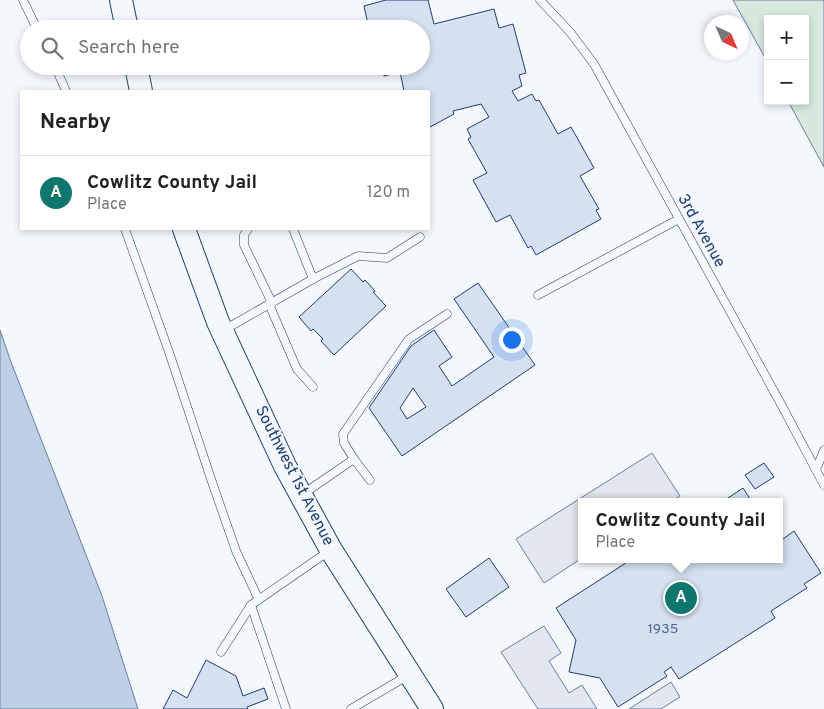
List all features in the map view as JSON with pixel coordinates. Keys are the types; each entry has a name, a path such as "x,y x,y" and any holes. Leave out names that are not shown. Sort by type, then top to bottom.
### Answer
{"main road":[{"path":"120,0 125,20"},
{"path":"138,75 141,90"},
{"name":"Southwest 1st Avenue","path":"184,230 218,322 285,466 331,550 432,709"}],"lane":[{"path":"23,0 33,20"},
{"name":"3rd Avenue","path":"540,0 570,32 594,64 824,485"},
{"path":"59,75 66,90"},
{"path":"538,295 679,218"},
{"path":"125,230 169,352 236,551 258,600"},
{"path":"247,230 244,235 244,245 271,303 297,369 313,387"},
{"path":"293,230 314,278"},
{"path":"222,331 314,278 358,256 387,258 420,237"},
{"path":"370,480 344,444 343,434 409,339 446,314"},
{"path":"816,470 824,450"},
{"path":"301,495 354,459"},
{"path":"221,652 251,605 331,550"},
{"path":"251,605 286,709"},
{"path":"351,709 410,674"}],"shaded area":[{"path":"733,0 824,0 824,167 790,105 809,105 809,15 764,15 764,56 749,29 749,15 741,15"},
{"path":"652,453 680,496 677,498 581,498"},
{"path":"578,500 578,561 544,583 516,539"},
{"path":"544,626 561,653 549,661 569,693 582,685 597,709 538,709 501,652"},
{"path":"671,682 680,697 661,709 629,709"}],"water":[{"path":"0,330 102,596 138,709 0,709"}],"building":[{"path":"386,0 428,0 434,24 494,9 499,28 513,24 526,73 519,75 522,86 512,91 518,101 532,94 536,101 539,100 558,134 571,127 594,168 580,176 599,209 596,210 601,219 536,255 531,246 528,248 510,215 496,222 473,180 487,173 468,139 471,137 467,129 489,117 481,104 453,111 454,114 430,127 430,90 404,90 401,75 430,75 430,20 367,20 364,6"},
{"path":"351,269 363,282 365,280 386,306 334,355 321,341 323,339 313,329 311,331 299,317"},
{"path":"478,283 535,365 402,456 369,408 411,346 434,330 452,357 439,366 452,386 494,357 454,299","holes":["413,388 426,407 407,419 400,408"]},
{"path":"764,463 774,477 755,489 745,475"},
{"path":"743,488 749,498 728,498"},
{"path":"794,531 821,573 804,584 807,588 771,611 775,618 679,679 671,667 664,672 667,676 618,707 600,678 569,672 576,640 556,608 626,563 783,563 783,539"},
{"path":"489,558 509,587 466,617 446,589"},
{"path":"206,660 236,676 243,696 264,688 268,699 247,707 248,709 163,709 173,690 187,698"}],"place":[{"name":"Cowlitz County Jail","path":"681,598"}]}
